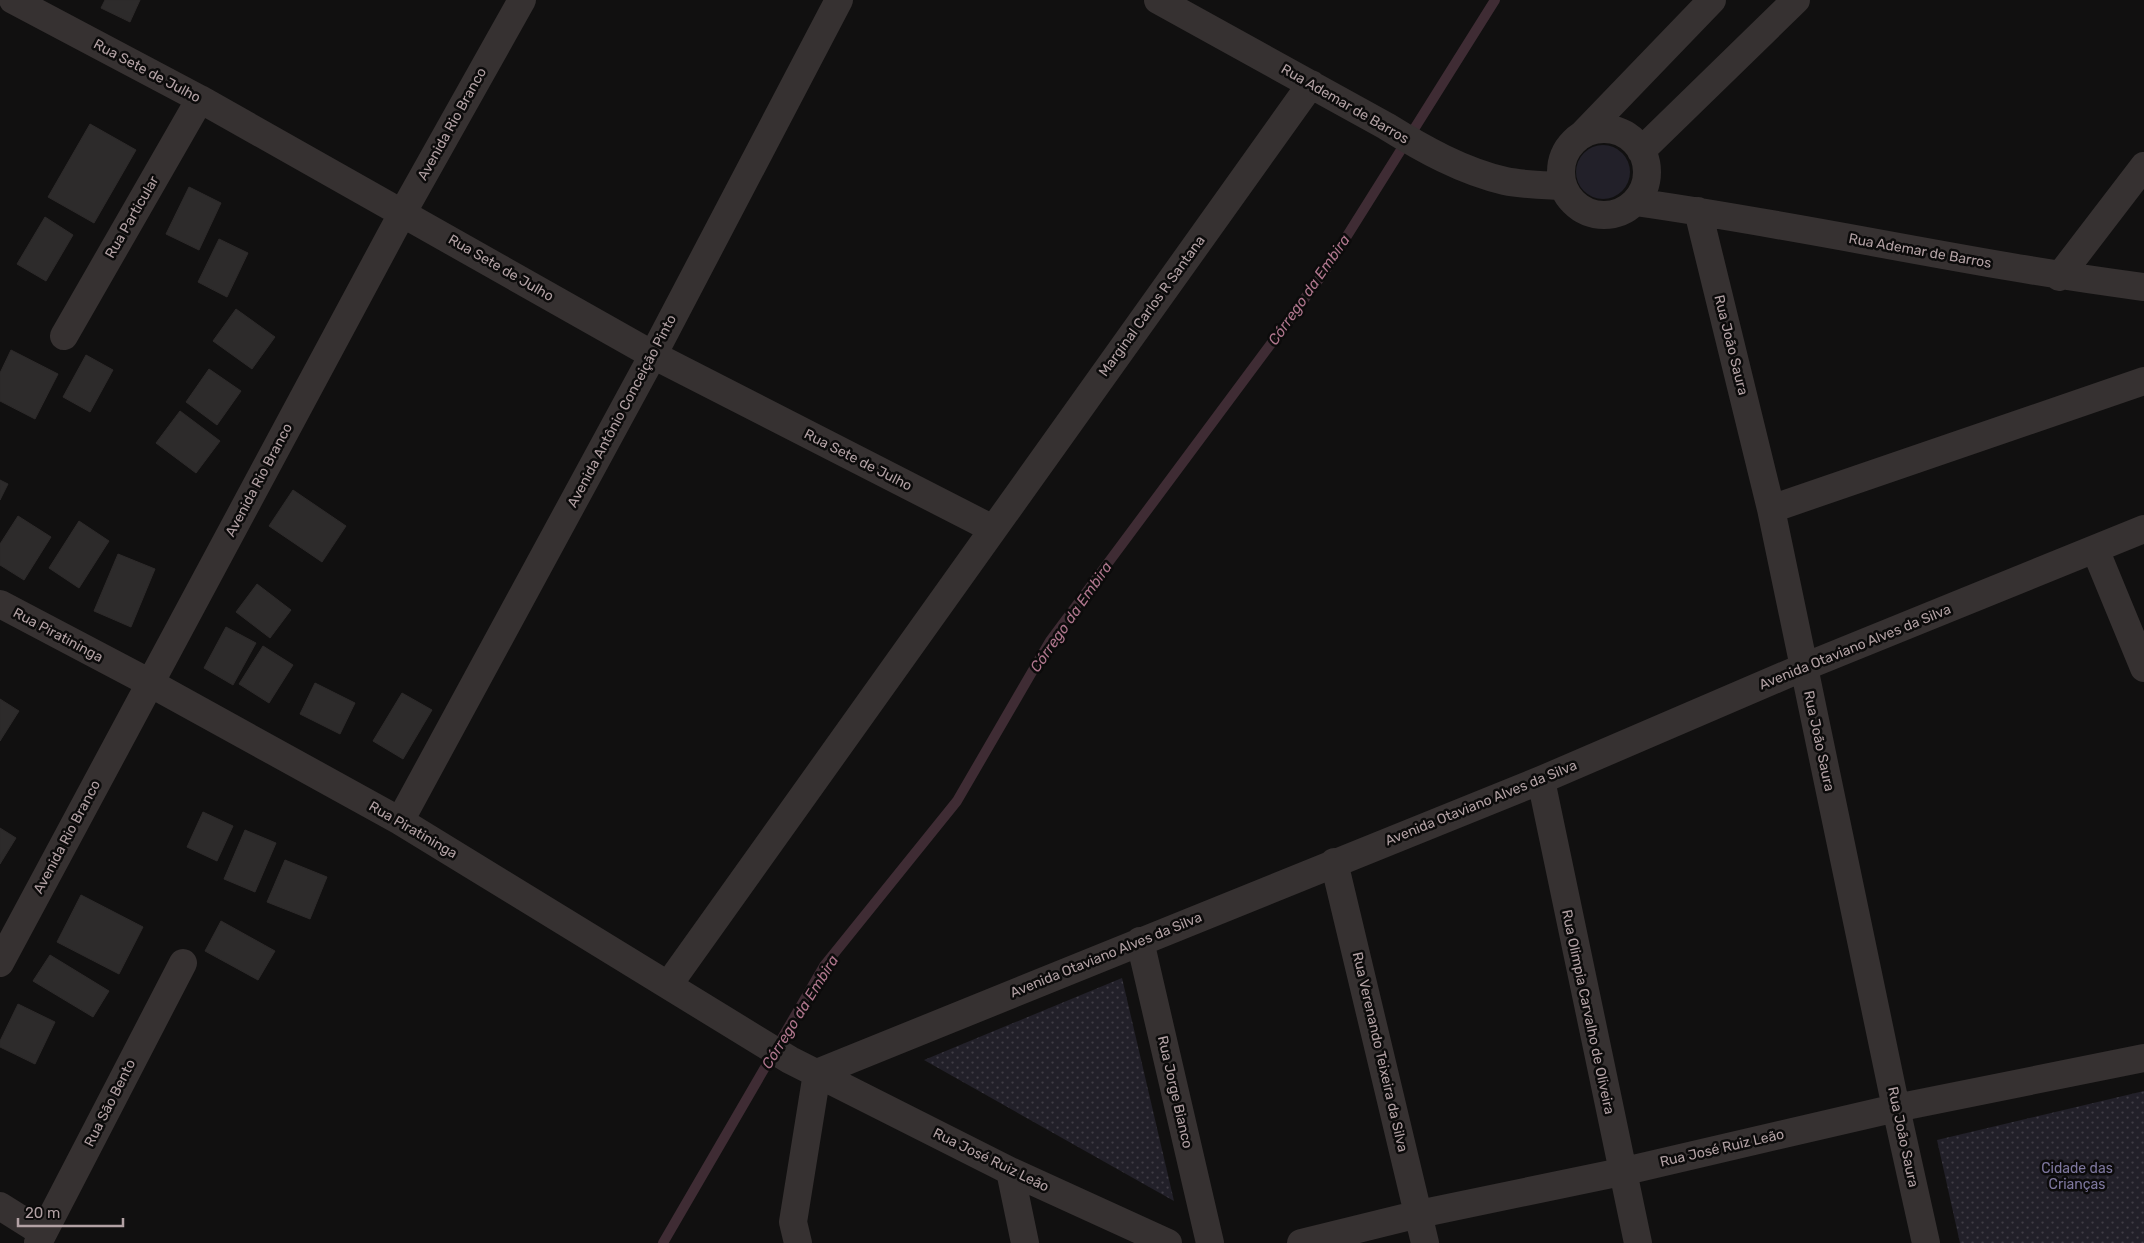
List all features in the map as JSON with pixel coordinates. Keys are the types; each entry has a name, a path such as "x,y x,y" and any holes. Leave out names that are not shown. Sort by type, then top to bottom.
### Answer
{"street":[{"name":"Rua Sete de Julho","path":"13,0 200,99 653,355 993,529"},
{"name":"Avenida Rio Branco","path":"0,963 403,212 522,0"},
{"name":"Avenida Antônio Conceição Pinto","path":"400,821 653,355 839,0"},
{"name":"Rua Ademar de Barros","path":"1158,0 1386,126 1423,149 1475,173 1507,182 1555,182"},
{"path":"1582,135 1595,130 1608,129 1621,133 1633,140 1641,151 1646,160 1641,191 1625,210 1601,216 1588,213 1578,206 1555,182 1566,152 1582,135 1712,0"},
{"path":"1641,151 1796,0"},
{"name":"Marginal Carlos R Santana","path":"669,984 1311,84"},
{"name":"Rua Particular","path":"64,336 200,99"},
{"path":"2059,276 2144,166"},
{"name":"Rua Ademar de Barros","path":"1641,191 1698,211 2059,276 2144,287"},
{"name":"Rua João Saura","path":"1698,211 1771,509 1926,1243"},
{"path":"1771,509 2144,381"},
{"name":"Avenida Otaviano Alves da Silva","path":"817,1073 1334,862 1541,780 1804,667 2144,529"},
{"path":"2095,549 2144,668"},
{"name":"Rua Piratininga","path":"0,604 150,683 400,821 754,1036 790,1060 817,1073"},
{"name":"Rua Olimpia Carvalho de Oliveira","path":"1541,780 1621,1172 1638,1243"},
{"name":"Rua Verenando Teixeira da Silva","path":"1334,862 1425,1243"},
{"name":"Rua Jorge Bianco","path":"1140,941 1210,1243"},
{"name":"Rua São Bento","path":"40,1238 182,964"},
{"name":"Rua José Ruiz Leão","path":"1301,1243 1419,1214 1621,1172 1896,1108 2144,1058"},
{"path":"798,1243 793,1222 817,1073"},
{"name":"Rua José Ruiz Leão","path":"817,1073 1010,1171 1168,1243"},
{"path":"1010,1171 1025,1243"},
{"path":"0,1206 40,1238"}],"green space":[{"path":"1603,145 1613,147 1622,153 1628,162 1630,172 1628,182 1622,191 1613,197 1603,199 1593,197 1584,191 1578,182 1576,172 1578,162 1584,153 1593,147"},
{"path":"1122,978 1174,1201 924,1060"},
{"name":"Cidade das Crianças","path":"2144,1091 2144,1243 1960,1243 1937,1140"}],"building":[{"path":"105,0 140,0 130,22 101,8"},
{"path":"90,124 136,150 94,223 48,197"},
{"path":"189,187 221,203 199,250 166,234"},
{"path":"45,217 73,235 46,281 17,264"},
{"path":"219,239 248,253 227,297 198,282"},
{"path":"236,309 275,337 252,369 213,341"},
{"path":"11,350 58,374 35,419 0,401 0,373"},
{"path":"86,355 113,370 90,412 63,397"},
{"path":"209,369 241,391 217,425 186,402"},
{"path":"180,411 220,441 196,473 156,443"},
{"path":"0,480 8,484 0,500"},
{"path":"293,490 346,526 322,562 269,526"},
{"path":"18,516 51,537 24,580 0,565 0,544"},
{"path":"79,521 109,541 79,588 49,568"},
{"path":"118,554 155,569 131,627 94,611"},
{"path":"257,584 291,610 270,638 236,612"},
{"path":"226,627 256,643 233,685 204,668"},
{"path":"263,646 293,665 269,703 239,684"},
{"path":"315,683 355,703 340,734 300,714"},
{"path":"402,693 432,710 403,759 373,741"},
{"path":"0,699 19,711 0,741"},
{"path":"203,812 233,826 217,861 187,847"},
{"path":"0,828 16,838 0,864"},
{"path":"245,830 276,843 255,892 224,879"},
{"path":"285,860 327,877 310,919 267,902"},
{"path":"81,895 143,927 119,974 57,942"},
{"path":"221,921 275,951 258,980 205,951"},
{"path":"50,955 109,991 93,1017 33,981"},
{"path":"18,1004 55,1022 35,1064 0,1047 0,1041"}],"waterway":[{"name":"Córrego da Embira","path":"663,1243 824,966 957,801 1050,641 1325,271 1495,0"}]}
